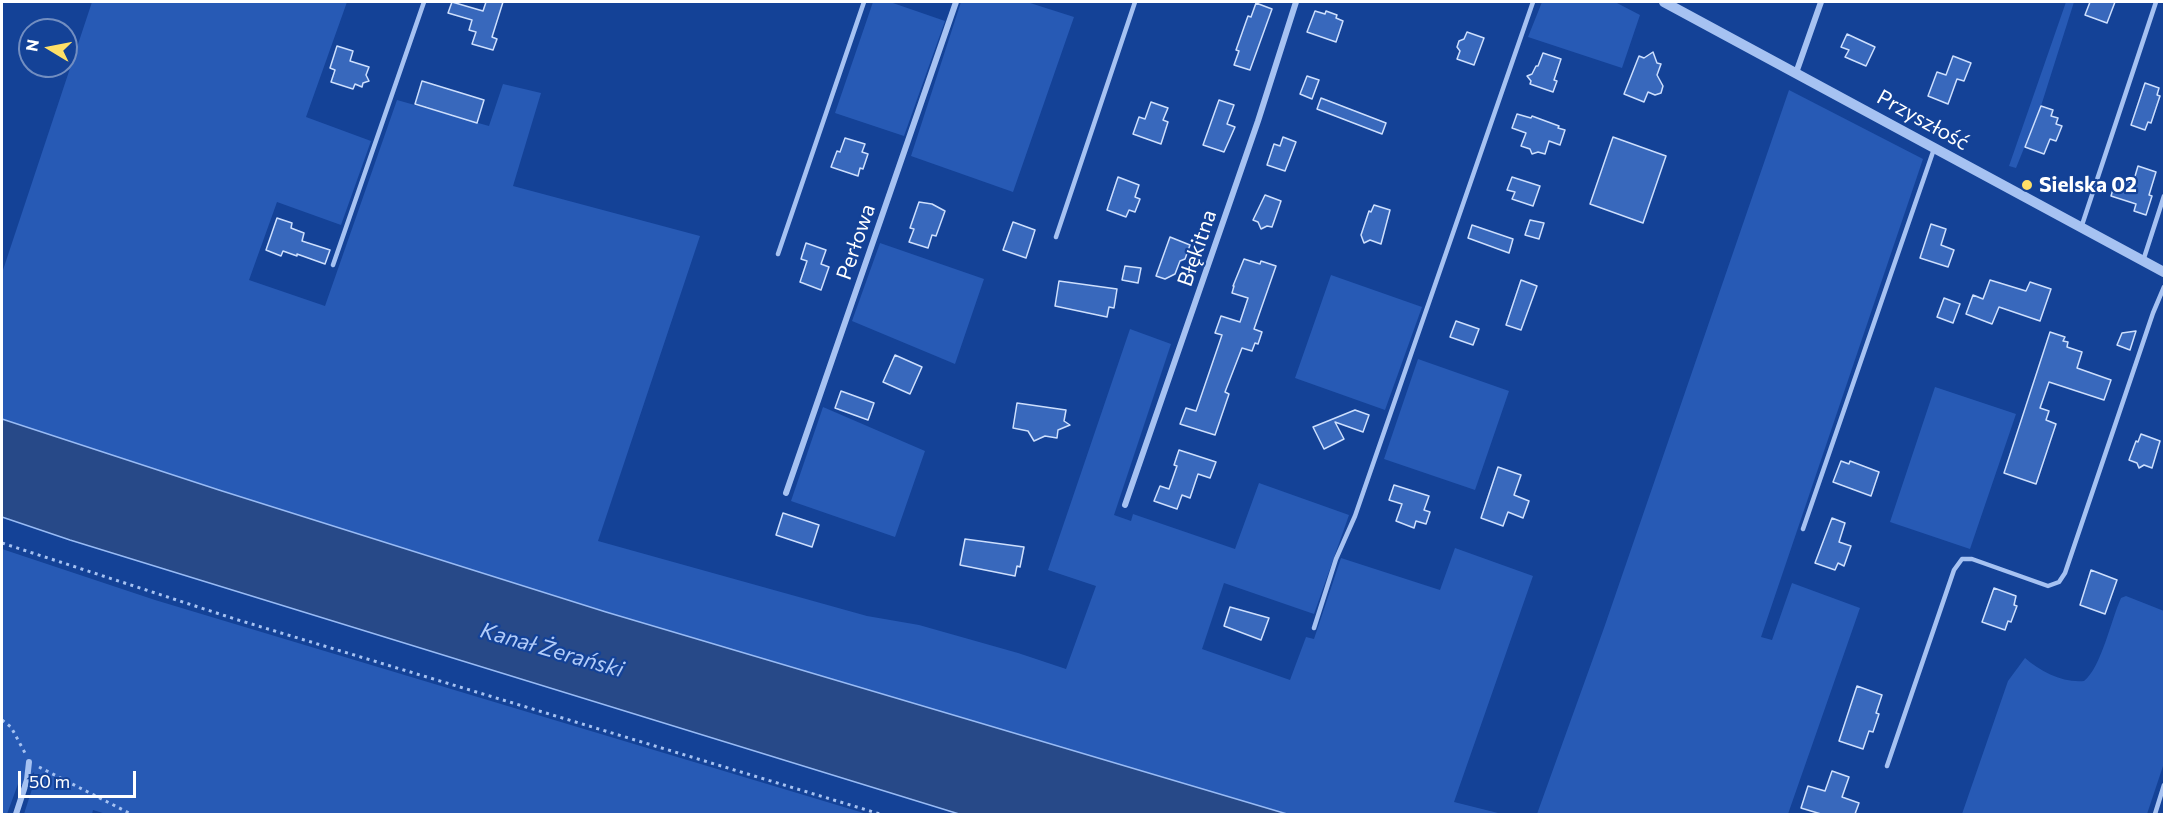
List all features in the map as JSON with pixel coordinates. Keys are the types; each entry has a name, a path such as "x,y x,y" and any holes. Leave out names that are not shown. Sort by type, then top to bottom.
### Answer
{"street":[{"name":"Perłowa","path":"786,493 956,2"},
{"name":"Błękitna","path":"1125,505 1258,121 1296,2"},
{"name":"Przyszłość","path":"1664,2 2164,272"},
{"path":"1796,73 1821,2"},
{"path":"16,814 27,780 29,762"}],"lane":[{"path":"333,266 424,2"},
{"path":"778,254 864,2"},
{"path":"1056,237 1135,2"},
{"path":"1314,628 1336,559 1355,516 1533,2"},
{"path":"2081,228 2156,2"},
{"path":"1803,529 1934,149"},
{"path":"2143,261 2164,196"},
{"path":"1887,766 1958,564 1962,560 1972,559 2048,586 2059,582 2065,573 2153,313 2164,287"},
{"path":"2155,814 2164,785"}],"path":[{"path":"2,543 235,619 880,814"},
{"path":"2,720 11,727 29,762 131,814"}],"shaded area":[{"path":"92,2 347,2 306,117 371,141 341,225 277,202 249,280 325,306 397,100 489,126 503,84 541,93 513,186 700,236 598,541 867,616 919,625 1066,669 1096,586 1048,570 1130,329 1171,344 1114,515 1131,521 1133,514 1235,549 1259,483 1349,515 1314,614 1224,583 1202,649 1290,680 1306,637 1314,639 1341,558 1440,590 1455,548 1533,576 1454,802 1502,814 1287,814 606,612 2,419 2,273 67,78 78,78 78,44"},
{"path":"873,2 890,2 945,21 904,136 835,113"},
{"path":"961,2 1027,2 1074,17 1013,192 911,156"},
{"path":"1542,2 1615,2 1640,15 1622,68 1528,37"},
{"path":"2066,2 2074,2 2041,106 2016,168 2009,166"},
{"path":"1789,90 1923,159 1761,637 1772,640 1792,583 1860,608 1788,814 1537,814 1604,628"},
{"path":"880,243 984,279 955,364 852,321"},
{"path":"1331,275 1422,307 1385,410 1295,378"},
{"path":"1418,359 1509,391 1475,490 1384,459"},
{"path":"1935,387 2016,414 1970,549 1890,522"},
{"path":"823,407 925,451 895,537 791,501"},
{"path":"2,549 155,600 867,814 106,814 93,810 92,814 24,814 32,789 18,784 7,814 2,814"},
{"path":"2126,596 2164,611 2164,763 2147,814 1962,814 2008,681 2025,658 2053,676 2084,681 2096,666 2121,598"}],"water":[{"name":"Kanał Żerański","path":"2,419 606,612 1287,814 959,814 70,540 2,517"}],"building":[{"path":"452,2 483,11 486,2 503,2 492,37 497,39 493,50 472,44 476,32 469,30 472,20 448,13"},
{"path":"2090,2 2115,2 2107,23 2085,15"},
{"path":"1256,3 1272,9 1250,70 1234,65 1239,51 1236,50 1248,16 1251,17"},
{"path":"1315,11 1325,14 1326,11 1337,15 1336,18 1343,21 1336,42 1307,32"},
{"path":"1467,32 1484,38 1474,65 1457,59 1460,51 1457,47 1459,41 1464,39"},
{"path":"1847,34 1875,47 1866,66 1845,57 1849,50 1841,47"},
{"path":"337,46 353,51 350,61 369,67 366,75 369,81 363,83 362,87 355,84 353,89 331,82 335,70 330,68"},
{"path":"1653,52 1657,63 1661,64 1657,75 1663,86 1661,93 1655,95 1648,92 1644,102 1624,94 1639,56 1644,58"},
{"path":"1543,53 1561,59 1554,80 1557,81 1553,92 1530,84 1531,81 1527,76 1532,74 1538,66"},
{"path":"1953,56 1971,63 1964,81 1957,79 1948,104 1928,96 1937,72 1946,75"},
{"path":"1307,76 1319,80 1312,99 1300,94"},
{"path":"422,81 484,100 477,123 415,104"},
{"path":"2145,83 2159,88 2157,95 2160,96 2151,123 2148,122 2145,130 2131,125"},
{"path":"1321,98 1386,123 1382,134 1317,109"},
{"path":"1219,100 1234,105 1227,124 1235,127 1224,152 1203,145"},
{"path":"1151,102 1168,108 1163,120 1168,122 1161,144 1133,134 1139,117 1145,119"},
{"path":"2041,106 2053,110 2051,116 2058,118 2056,124 2062,126 2056,141 2050,139 2044,154 2025,147"},
{"path":"1517,114 1531,118 1532,116 1565,130 1560,145 1549,141 1545,154 1538,152 1532,154 1530,149 1521,146 1526,133 1512,128"},
{"path":"1283,137 1296,142 1285,171 1267,165 1274,144 1280,146"},
{"path":"1613,137 1666,156 1643,223 1590,204"},
{"path":"845,138 865,144 862,152 868,154 858,176 831,167"},
{"path":"2138,166 2156,172 2146,215 2134,211 2136,204 2111,196 2116,179 2133,183"},
{"path":"1118,177 1139,185 1135,197 1140,199 1135,212 1129,210 1126,217 1107,210"},
{"path":"1512,177 1540,186 1533,206 1512,199 1515,192 1507,190"},
{"path":"1265,195 1281,201 1272,227 1267,226 1261,229 1258,222 1253,220"},
{"path":"919,202 932,204 945,211 936,236 932,235 928,248 909,242 914,229 910,228"},
{"path":"1374,205 1390,210 1381,244 1370,240 1364,243 1361,235 1369,211 1371,212"},
{"path":"277,218 292,223 291,228 304,233 302,241 330,250 325,264 297,254 297,256 283,251 281,256 266,250"},
{"path":"1530,220 1544,223 1539,239 1525,235"},
{"path":"1013,222 1035,230 1026,258 1003,250"},
{"path":"1931,224 1946,229 1941,245 1954,250 1948,267 1920,258"},
{"path":"1472,225 1513,239 1509,253 1468,238"},
{"path":"1170,237 1190,245 1185,259 1180,261 1175,274 1165,279 1156,276"},
{"path":"806,243 826,250 821,264 829,267 821,290 800,282 807,261 801,259"},
{"path":"1244,259 1276,266 1254,329 1262,332 1258,344 1255,343 1252,351 1242,348 1225,392 1229,394 1215,435 1180,424 1186,408 1196,411 1222,335 1215,333 1221,316 1240,322 1248,298 1232,293"},
{"path":"1125,266 1141,268 1138,283 1122,280"},
{"path":"1521,280 1537,286 1521,330 1506,325"},
{"path":"1990,280 2026,291 2030,282 2051,289 2040,321 1999,307 1992,324 1966,314 1973,295 1983,299"},
{"path":"1059,281 1117,289 1114,308 1109,307 1107,317 1055,306"},
{"path":"1944,298 1960,304 1953,323 1937,317"},
{"path":"1456,321 1479,329 1473,345 1450,337"},
{"path":"2136,331 2130,350 2117,345 2122,333"},
{"path":"2050,332 2065,337 2063,341 2068,342 2067,347 2082,352 2077,368 2111,380 2104,400 2049,382 2040,408 2049,411 2046,420 2056,424 2036,484 2004,473"},
{"path":"895,355 922,367 910,394 883,382"},
{"path":"841,391 874,403 868,420 835,408"},
{"path":"1017,403 1066,410 1064,421 1070,425 1058,430 1057,438 1045,436 1034,441 1028,431 1013,428"},
{"path":"1355,410 1369,415 1363,432 1335,422 1344,439 1324,449 1313,427"},
{"path":"2141,434 2160,441 2152,468 2144,465 2139,468 2137,463 2129,460"},
{"path":"1179,450 1216,462 1210,478 1198,474 1190,498 1182,495 1177,509 1154,501 1160,486 1169,489 1177,466 1174,465"},
{"path":"1841,461 1849,464 1850,461 1879,472 1871,496 1833,482"},
{"path":"1498,467 1521,475 1514,495 1529,501 1523,518 1508,512 1503,526 1481,518"},
{"path":"1394,485 1429,496 1424,510 1430,512 1426,524 1416,521 1414,528 1396,521 1402,504 1389,500"},
{"path":"783,513 819,525 812,547 776,535"},
{"path":"1832,518 1845,523 1839,542 1851,546 1844,566 1838,563 1835,570 1815,563"},
{"path":"965,539 1024,547 1020,567 1017,566 1015,576 960,565"},
{"path":"2091,570 2117,580 2105,614 2080,605"},
{"path":"1994,588 2016,596 2014,605 2017,606 2005,630 1982,622"},
{"path":"1230,607 1269,618 1261,640 1224,626"},
{"path":"1857,686 1882,695 1873,732 1869,731 1863,749 1839,741"},
{"path":"1832,771 1849,777 1842,797 1859,803 1855,814 1821,814 1801,808 1808,786 1825,791"}],"place":[{"name":"Sielska 02","path":"2027,185"}]}
